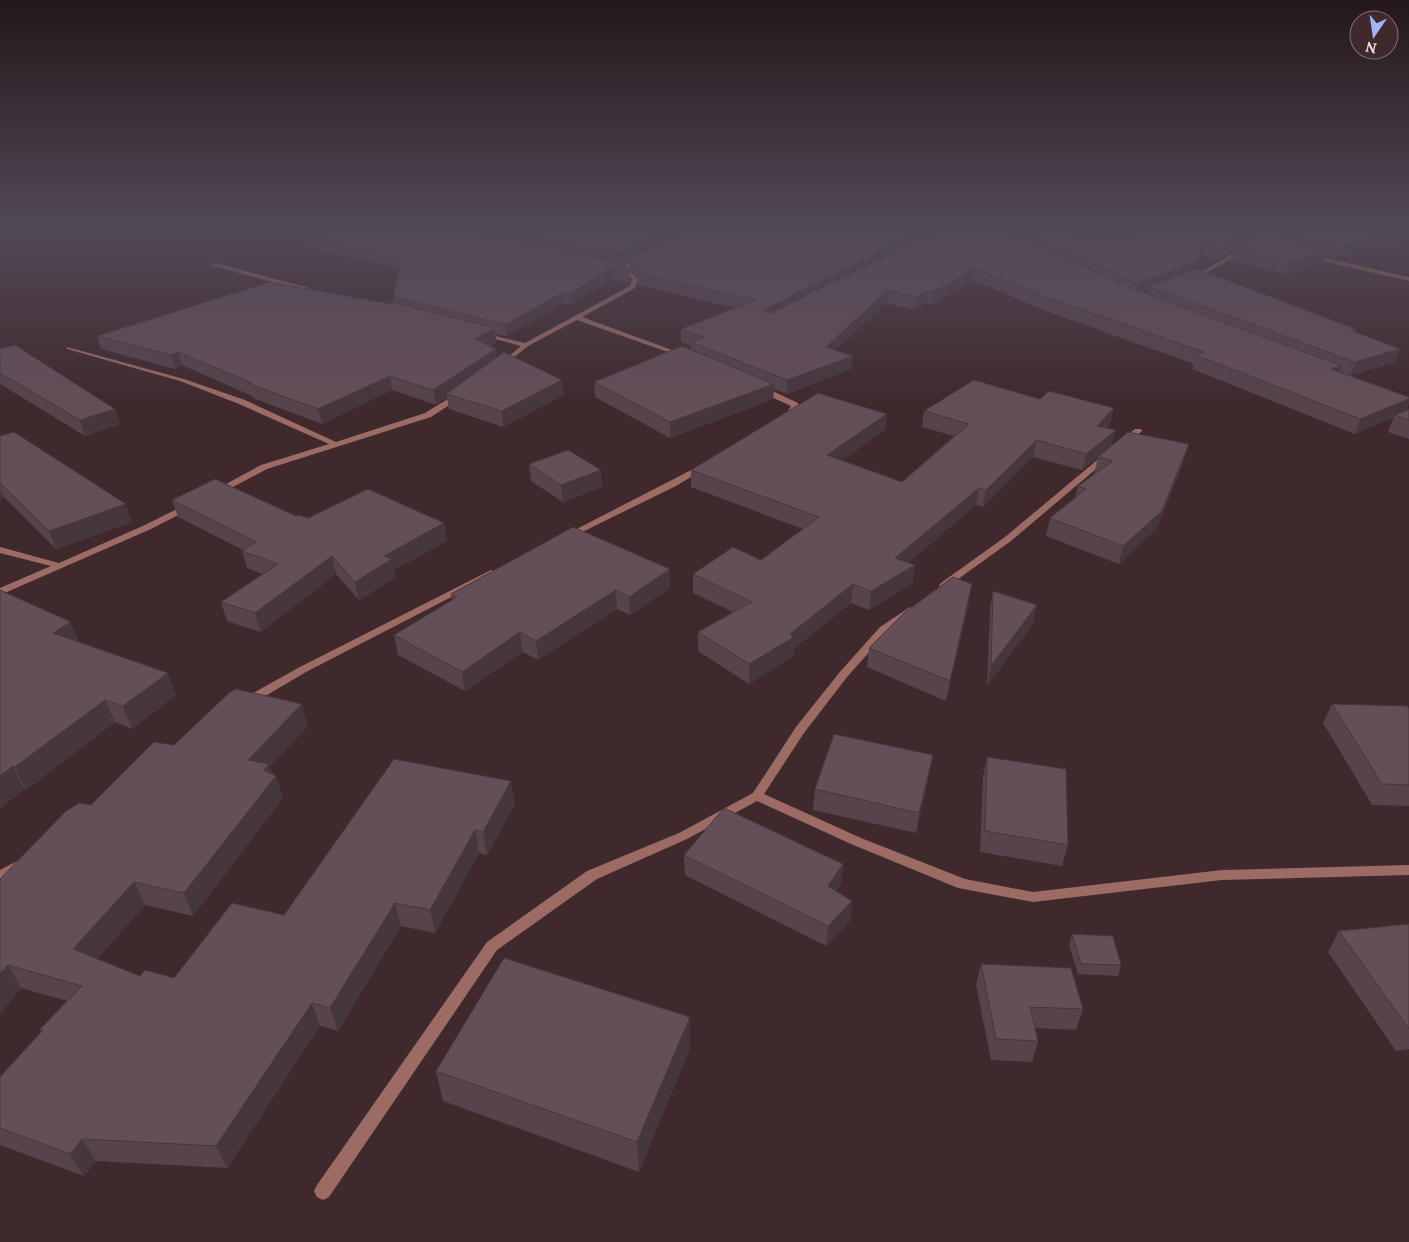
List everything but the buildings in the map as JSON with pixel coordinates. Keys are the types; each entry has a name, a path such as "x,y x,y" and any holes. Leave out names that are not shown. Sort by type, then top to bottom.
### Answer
{"street":[{"path":"300,287 312,290"},
{"path":"496,368 526,345 633,287"},
{"path":"578,318 692,360"},
{"path":"476,333 526,345"},
{"path":"69,348 182,380 242,402 333,443"},
{"path":"754,386 782,397 795,405 790,416 774,426"},
{"path":"211,495 264,466 428,415 469,388"},
{"path":"938,590 1008,539 1138,431"},
{"path":"558,540 673,484 716,460"},
{"path":"0,592 148,527 196,503"},
{"path":"0,550 58,565"},
{"path":"237,708 302,670 505,566"},
{"path":"323,1191 492,946 592,875 683,836 757,796 800,730 843,675 884,629 915,606"},
{"path":"757,796 856,841 963,884 1033,897 1222,875 1409,870"},
{"path":"0,876 25,860"}]}
